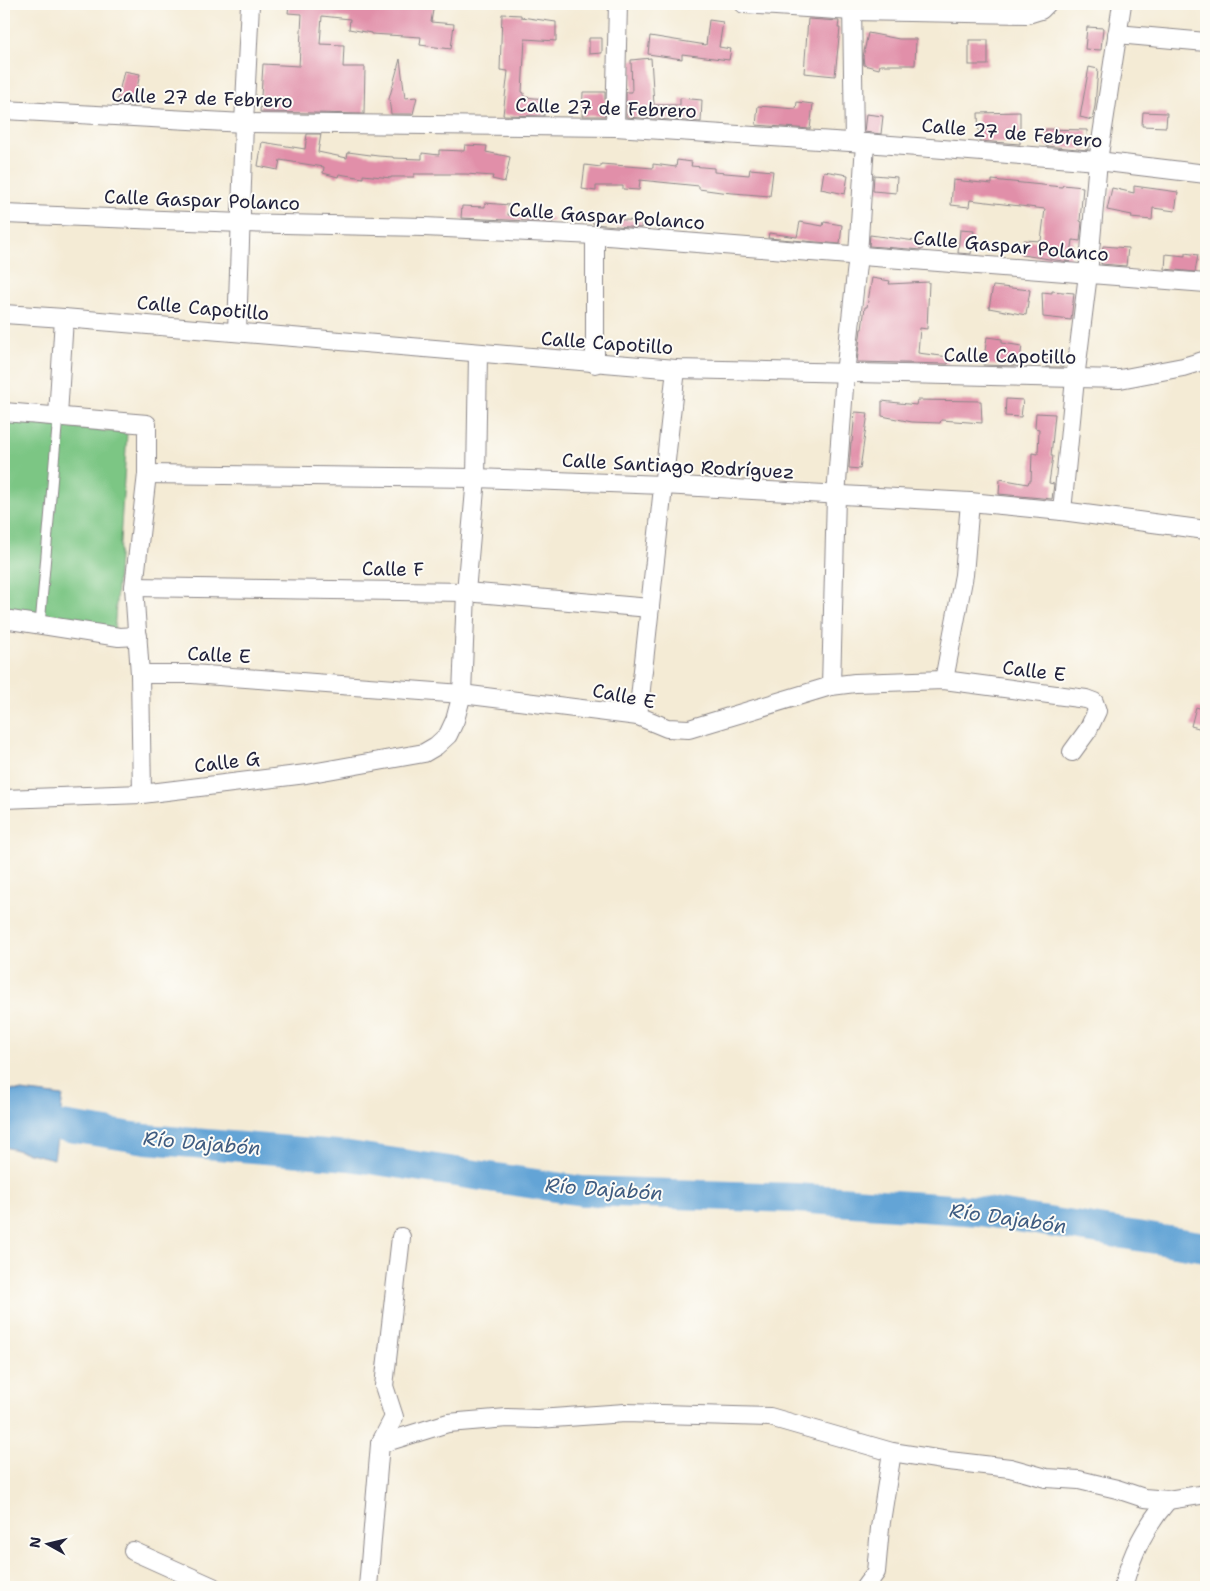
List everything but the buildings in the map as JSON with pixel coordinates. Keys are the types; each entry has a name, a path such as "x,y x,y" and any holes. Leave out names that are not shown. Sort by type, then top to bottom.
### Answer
{"street":[{"path":"238,332 244,124 250,4"},
{"path":"615,127 618,4"},
{"path":"744,4 1028,14 1044,7"},
{"path":"1062,511 1088,274 1098,161 1122,4"},
{"path":"831,686 836,496 845,374 858,255 860,143 852,7"},
{"path":"1116,34 1206,42"},
{"name":"Calle 27 de Febrero","path":"4,110 244,124 615,127 1098,161 1206,174"},
{"name":"Calle Gaspar Polanco","path":"4,214 242,223 424,227 595,235 1206,283"},
{"path":"595,235 595,364"},
{"name":"Calle Capotillo","path":"4,314 676,370 1120,379 1183,367 1206,360"},
{"path":"58,416 64,318"},
{"path":"462,694 466,592 476,478 478,353"},
{"path":"638,716 676,370"},
{"path":"4,412 147,424 147,474 134,587 140,674 142,794"},
{"name":"Calle Santiago Rodríguez","path":"147,474 476,478 663,485 970,502 1062,511 1206,530"},
{"path":"944,680 964,575 970,502"},
{"name":"Calle F","path":"134,587 466,592 650,608"},
{"path":"4,619 119,636 138,636"},
{"name":"Calle E","path":"140,674 192,674 462,694 638,716 667,728 689,728 831,686 855,683 944,680 1086,699 1094,702 1097,710 1088,730 1072,752"},
{"name":"Calle G","path":"4,800 142,794 306,774 424,753 436,746 448,735 455,720 462,694"},
{"path":"368,1587 380,1444 394,1417 384,1386 401,1237"},
{"path":"380,1444 448,1423 507,1418 538,1419 625,1413 770,1418 892,1452 1010,1468 1046,1478 1079,1480 1144,1498 1168,1500 1206,1494"},
{"path":"865,1587 876,1572 880,1528 892,1452"},
{"path":"1123,1587 1130,1561 1153,1518 1168,1500"},
{"path":"133,1551 213,1587"}],"lane":[{"path":"40,624 58,416"}],"green space":[{"path":"4,421 127,433 114,635 4,619"}],"water":[{"path":"4,1089 63,1096 54,1159 4,1147"}],"waterway":[{"name":"Río Dajabón","path":"4,1117 146,1139 349,1156 582,1191 796,1198 979,1211 1206,1247"}]}
